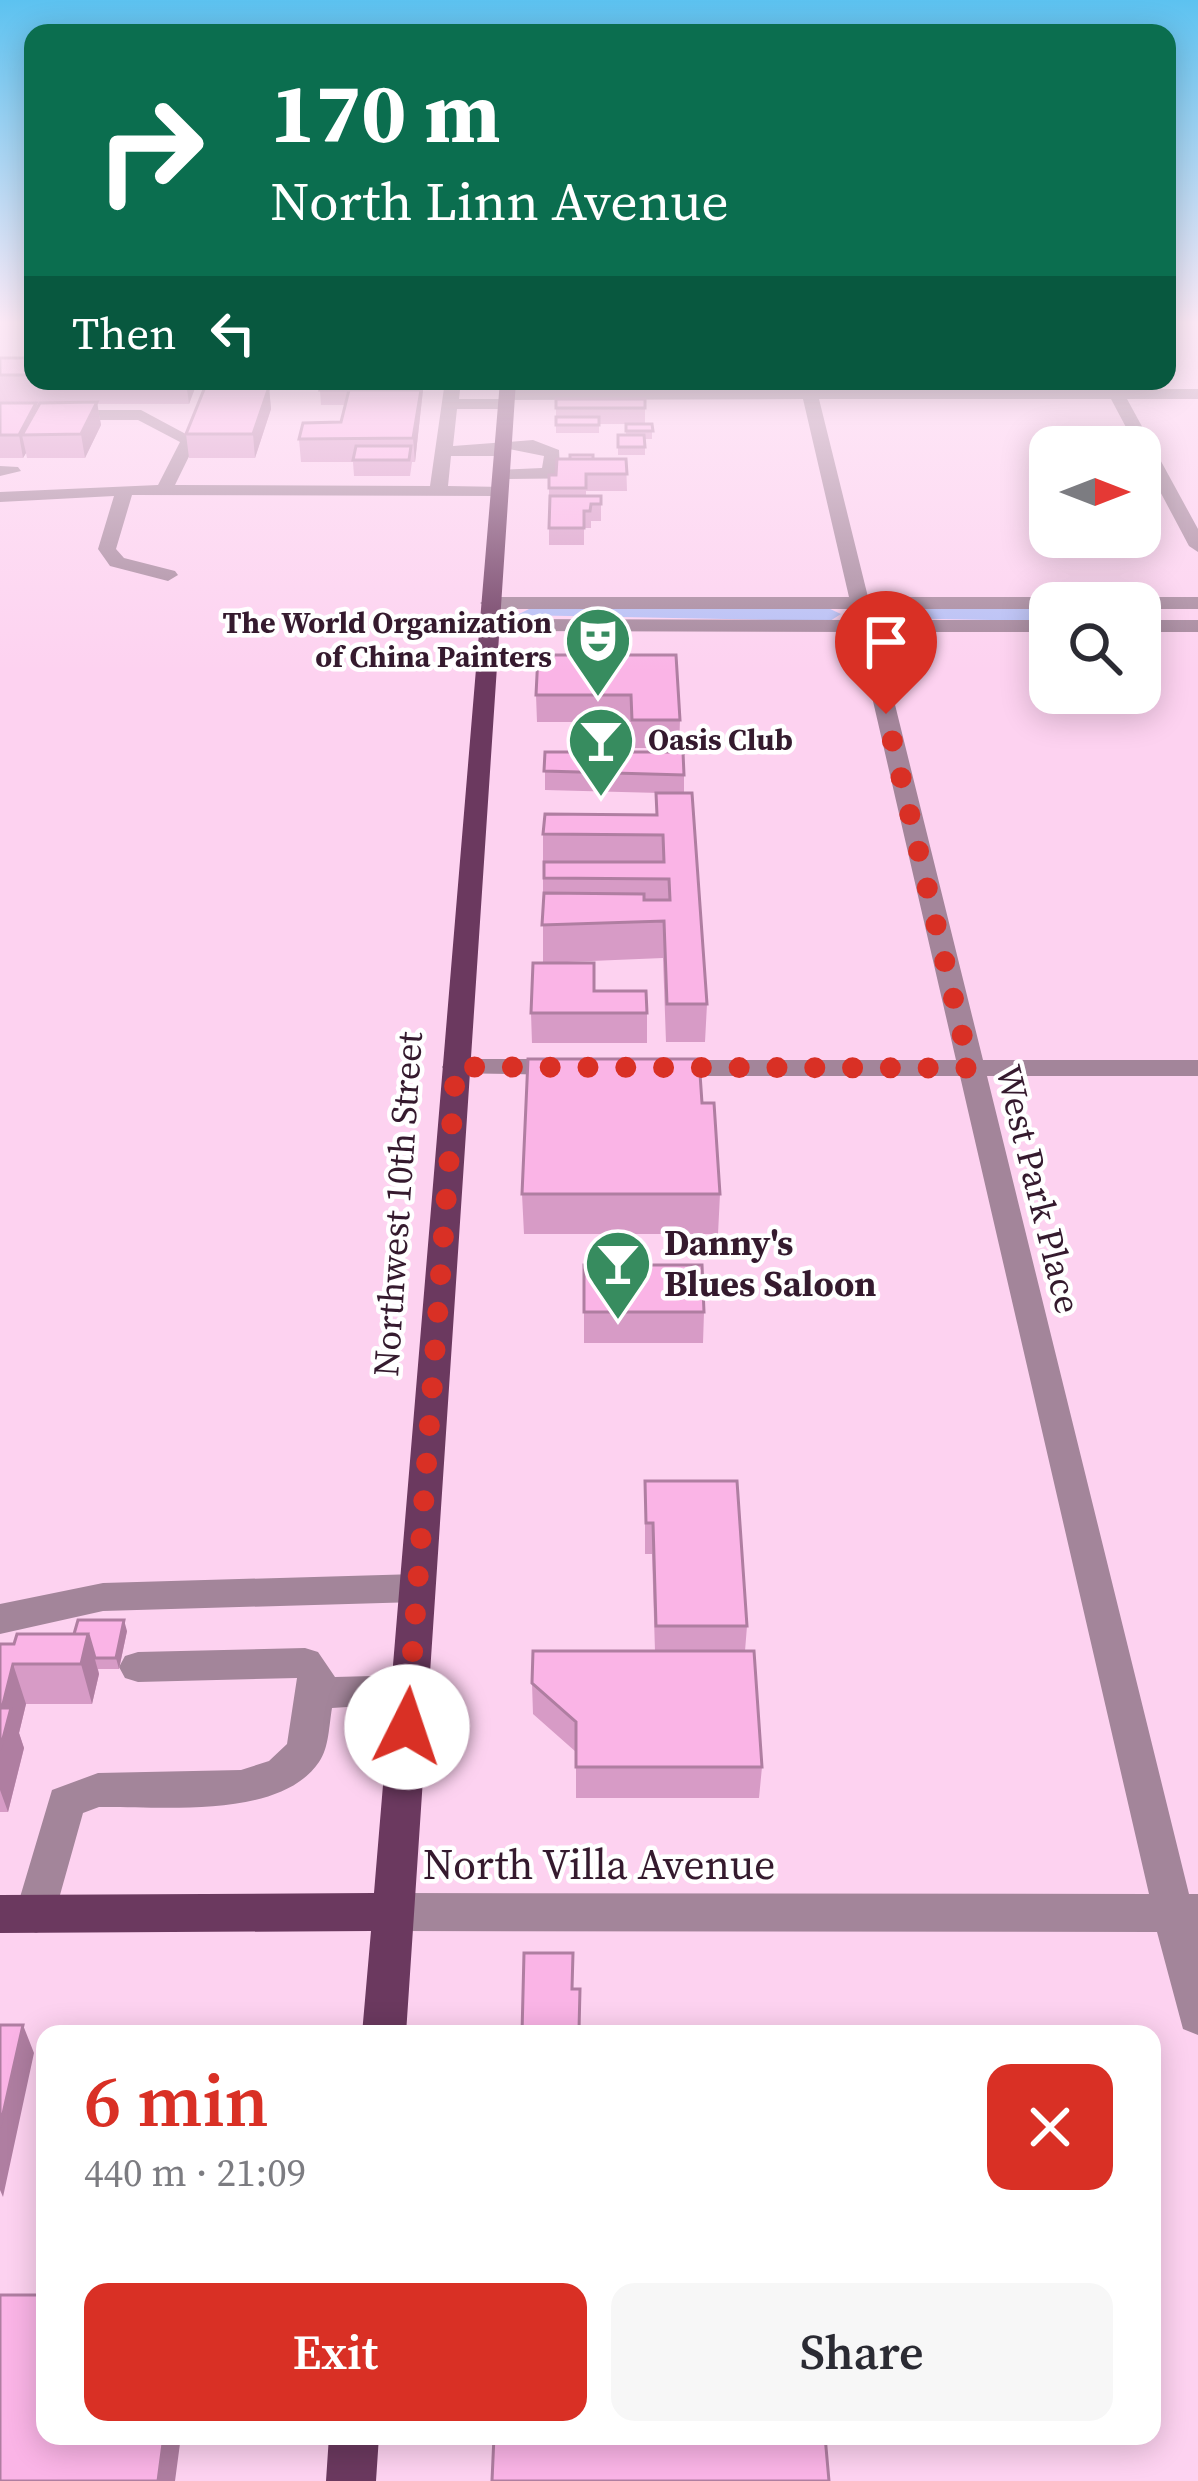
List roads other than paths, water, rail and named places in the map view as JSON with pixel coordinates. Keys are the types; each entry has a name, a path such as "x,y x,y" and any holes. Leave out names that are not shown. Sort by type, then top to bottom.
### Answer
{"main road":[{"name":"Northwest 10th Street","path":"385,2025 504,441"},
{"name":"North Villa Avenue","path":"18,1914 394,1912"},
{"path":"350,2481 353,2445"}],"street":[{"path":"164,490 189,441"},
{"path":"438,491 445,441"},
{"name":"West Park Place","path":"821,441 970,1068 1186,1913 1198,2015"},
{"path":"1141,441 1198,546"},
{"path":"443,451 545,449 553,454 550,474"},
{"path":"0,497 125,490 438,491 550,474 616,473"},
{"path":"125,490 107,549 117,562 168,575"},
{"path":"1161,603 1198,603"},
{"path":"489,614 862,614 1029,604"},
{"path":"862,614 1029,625"},
{"path":"1161,626 1198,626"},
{"path":"456,1067 592,1067"},
{"path":"638,1067 1198,1068"},
{"path":"0,1619 103,1597 417,1588"},
{"path":"18,1914 66,1802 98,1790 241,1787 282,1774 305,1752 316,1675 305,1663 138,1667"},
{"path":"316,1694 410,1690"},
{"name":"North Villa Avenue","path":"394,1912 1186,1913"}],"place":[{"name":"The World Organization of China Painters","path":"598,699"},
{"name":"Oasis Club","path":"601,799"},
{"name":"Danny's Blues Saloon","path":"618,1322"}]}
